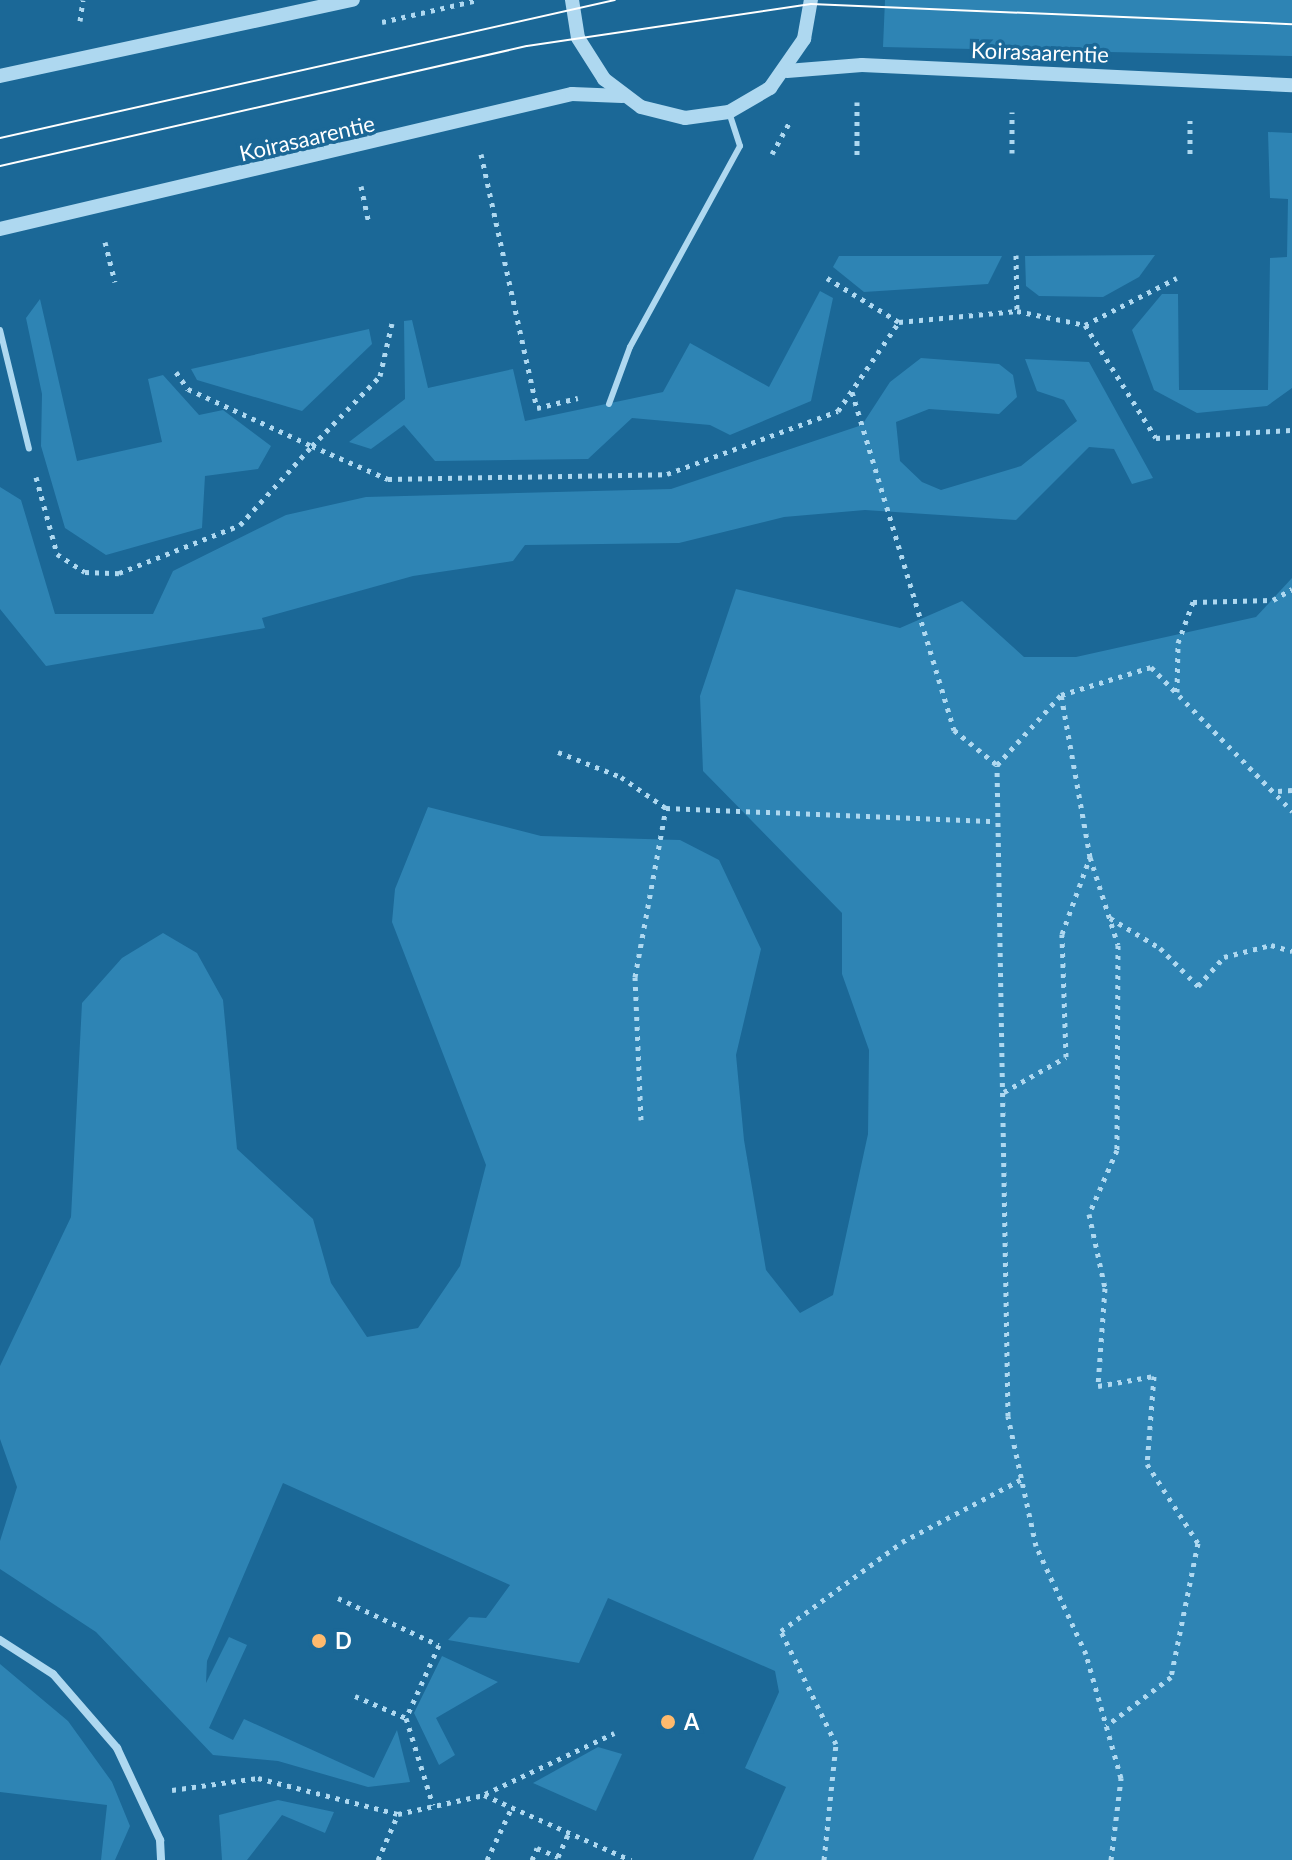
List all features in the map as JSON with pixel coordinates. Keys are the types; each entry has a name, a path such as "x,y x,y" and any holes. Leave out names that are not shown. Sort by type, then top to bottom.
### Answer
{"street":[{"path":"0,76 353,0"},
{"path":"572,0 589,60 622,96 685,118 729,112 787,71 804,39 811,0"},
{"name":"Koirasaarentie","path":"787,71 862,65 1292,85"},
{"name":"Koirasaarentie","path":"0,229 572,94 622,96"},
{"path":"0,1640 53,1674 117,1748 140,1798 161,1860"}],"lane":[{"path":"609,404 630,347 740,146 729,112"},
{"path":"0,330 29,449"}],"path":[{"path":"80,21 83,0"},
{"path":"857,102 857,155"},
{"path":"1012,112 1012,153"},
{"path":"1190,120 1190,154"},
{"path":"481,154 537,408 590,395"},
{"path":"361,186 369,224"},
{"path":"105,242 115,282"},
{"path":"1016,255 1017,311"},
{"path":"827,278 899,322 1017,311 1085,325 1177,278"},
{"path":"176,372 188,389 388,479 667,474 838,411 899,322"},
{"path":"29,449 57,554 85,572 119,573 240,525 380,376 392,323"},
{"path":"1085,325 1156,438 1291,430"},
{"path":"852,392 954,730 997,765"},
{"path":"1177,693 1178,643 1193,602 1273,600 1292,589"},
{"path":"1111,1860 1121,1778 1086,1654 1036,1546 1007,1401 997,765 1061,695 1151,667 1278,791 1292,811"},
{"path":"1061,695 1090,857 1118,945 1117,1150 1089,1214 1105,1288 1098,1386 1154,1376 1147,1464 1198,1543 1171,1677 1106,1726"},
{"path":"558,752 621,777 666,808 996,821"},
{"path":"1278,791 1292,790"},
{"path":"641,1120 635,977 666,808"},
{"path":"1003,1093 1066,1057 1062,934 1090,857"},
{"path":"1110,918 1160,948 1198,986 1224,957 1271,945 1292,951"},
{"path":"824,1860 836,1744 781,1631 902,1542 1022,1479"},
{"path":"338,1598 439,1645 406,1718 433,1805"},
{"path":"355,1696 406,1718"},
{"path":"140,1798 258,1778 398,1814 484,1795 614,1733"},
{"path":"484,1795 631,1860"},
{"path":"487,1860 512,1807"},
{"path":"378,1860 398,1814"},
{"path":"532,1860 537,1848 558,1857 569,1832"}],"shaded area":[{"path":"885,0 1292,0 1292,56 883,47"},
{"path":"1268,132 1292,133 1292,388 1267,406 1197,413 1154,390 1132,330 1162,294 1178,294 1179,390 1268,390 1270,258 1287,257 1288,199 1270,198"},
{"path":"1155,255 1139,277 1103,297 1039,296 1026,286 1025,256"},
{"path":"839,256 1002,256 988,284 864,292 833,267"},
{"path":"820,291 833,298 811,401 730,435 710,425 632,418 588,459 435,461 404,425 371,449 349,442 405,399 404,321 412,320 428,388 513,369 525,421 663,392 690,343 769,387"},
{"path":"40,299 77,461 162,442 148,379 163,375 199,415 223,410 271,446 258,469 205,476 202,528 106,555 65,528 41,446 42,394 26,318"},
{"path":"369,329 372,344 302,411 197,380 191,369"},
{"path":"921,358 999,364 1013,375 1017,397 999,414 929,409 896,422 900,461 922,482 941,490 1021,466 1077,421 1064,400 1037,391 1025,359 1089,362 1153,478 1132,484 1114,449 1089,447 1016,520 865,510 784,517 679,543 525,545 513,561 413,576 262,618 265,628 46,666 0,609 0,487 21,500 55,614 153,614 173,571 286,515 366,497 671,489 862,425 890,382"},
{"path":"1292,578 1292,1860 753,1860 786,1787 745,1768 779,1692 775,1671 608,1598 579,1663 448,1640 469,1617 486,1618 510,1585 283,1483 207,1661 206,1683 229,1637 247,1645 209,1728 233,1740 244,1719 374,1778 397,1730 410,1782 368,1787 278,1761 213,1755 96,1632 0,1569 0,1541 17,1487 0,1439 0,1366 71,1217 82,1003 122,958 163,933 197,953 223,1000 237,1149 313,1219 331,1283 367,1337 418,1328 460,1266 486,1165 392,922 395,889 428,807 541,836 680,840 719,860 761,949 736,1055 744,1140 766,1270 800,1313 833,1295 868,1134 869,1050 842,974 842,913 703,771 700,696 736,589 900,628 962,601 1024,657 1076,657 1256,617"},
{"path":"442,1656 498,1682 436,1718 455,1755 439,1765 414,1713"},
{"path":"0,1664 68,1721 112,1782 130,1826 115,1860 101,1860 107,1805 0,1792"},
{"path":"598,1747 622,1754 596,1811 533,1783"},
{"path":"278,1800 334,1812 325,1833 282,1815 247,1860 222,1860 219,1815"}],"tram line":[{"path":"0,138 615,0"},
{"path":"0,166 527,46 811,4 1292,24"}],"place":[{"name":"D","path":"319,1641"},
{"name":"A","path":"668,1722"}]}
